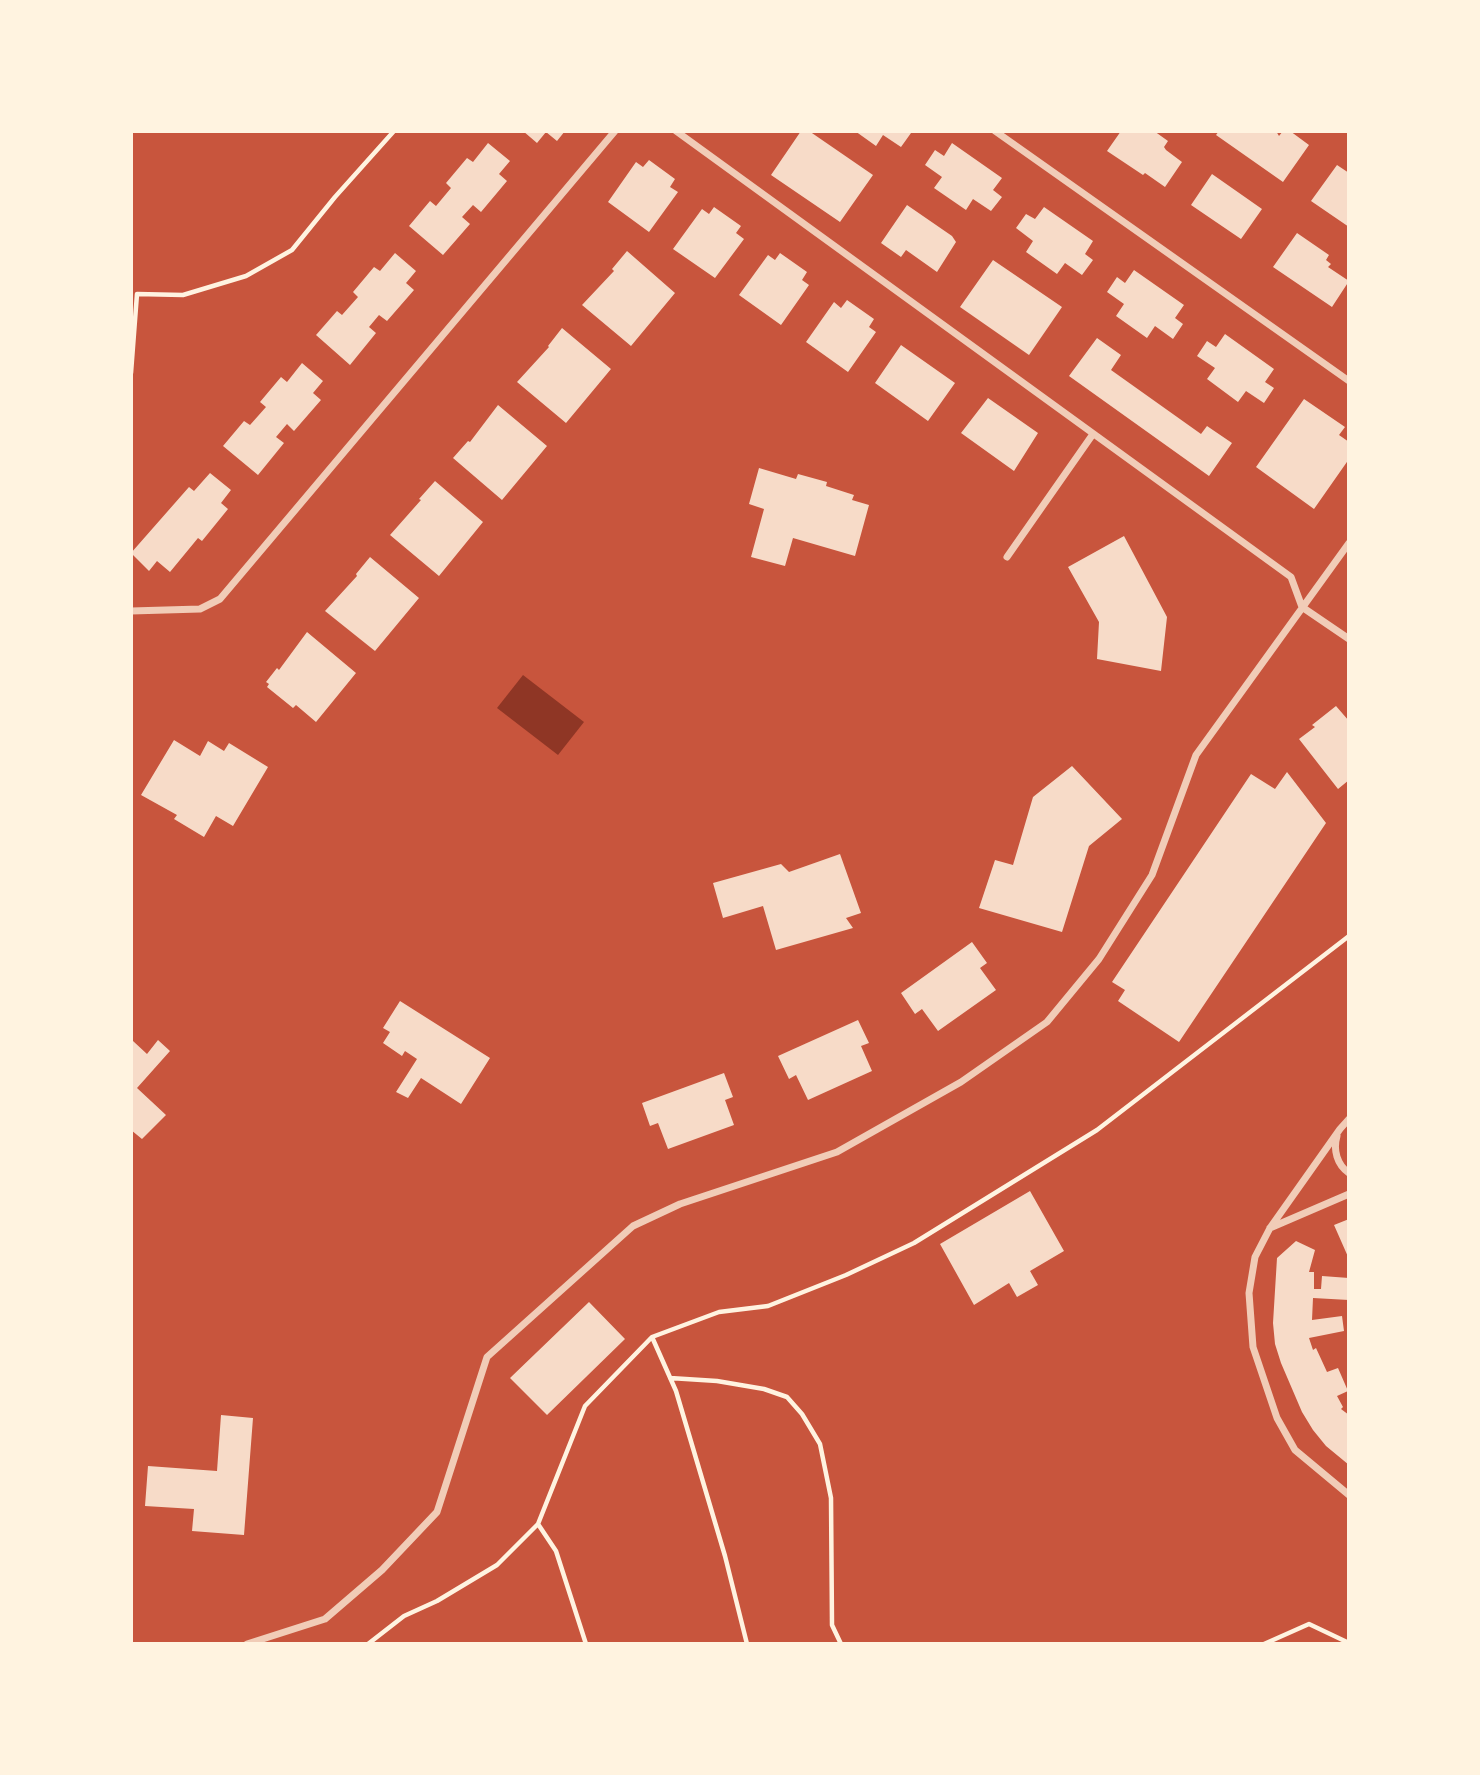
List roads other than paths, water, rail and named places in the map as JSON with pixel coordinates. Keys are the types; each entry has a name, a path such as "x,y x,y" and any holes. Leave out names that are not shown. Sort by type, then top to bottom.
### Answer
{"street":[{"path":"131,611 200,609 220,599 615,131"},
{"path":"676,131 1291,577 1302,607 1349,639"},
{"path":"995,131 1349,381"},
{"path":"1007,557 1093,433"},
{"path":"247,1644 325,1619 382,1570 437,1512 487,1357 633,1226 680,1204 837,1152 961,1082 1047,1022 1099,959 1152,875 1196,755 1349,543"},
{"path":"1349,1119 1270,1228 1255,1256 1250,1293 1253,1347 1277,1418 1296,1450 1349,1494"},
{"path":"1340,1129 1335,1142 1336,1153 1341,1168 1349,1173"},
{"path":"1270,1228 1349,1194"}]}
